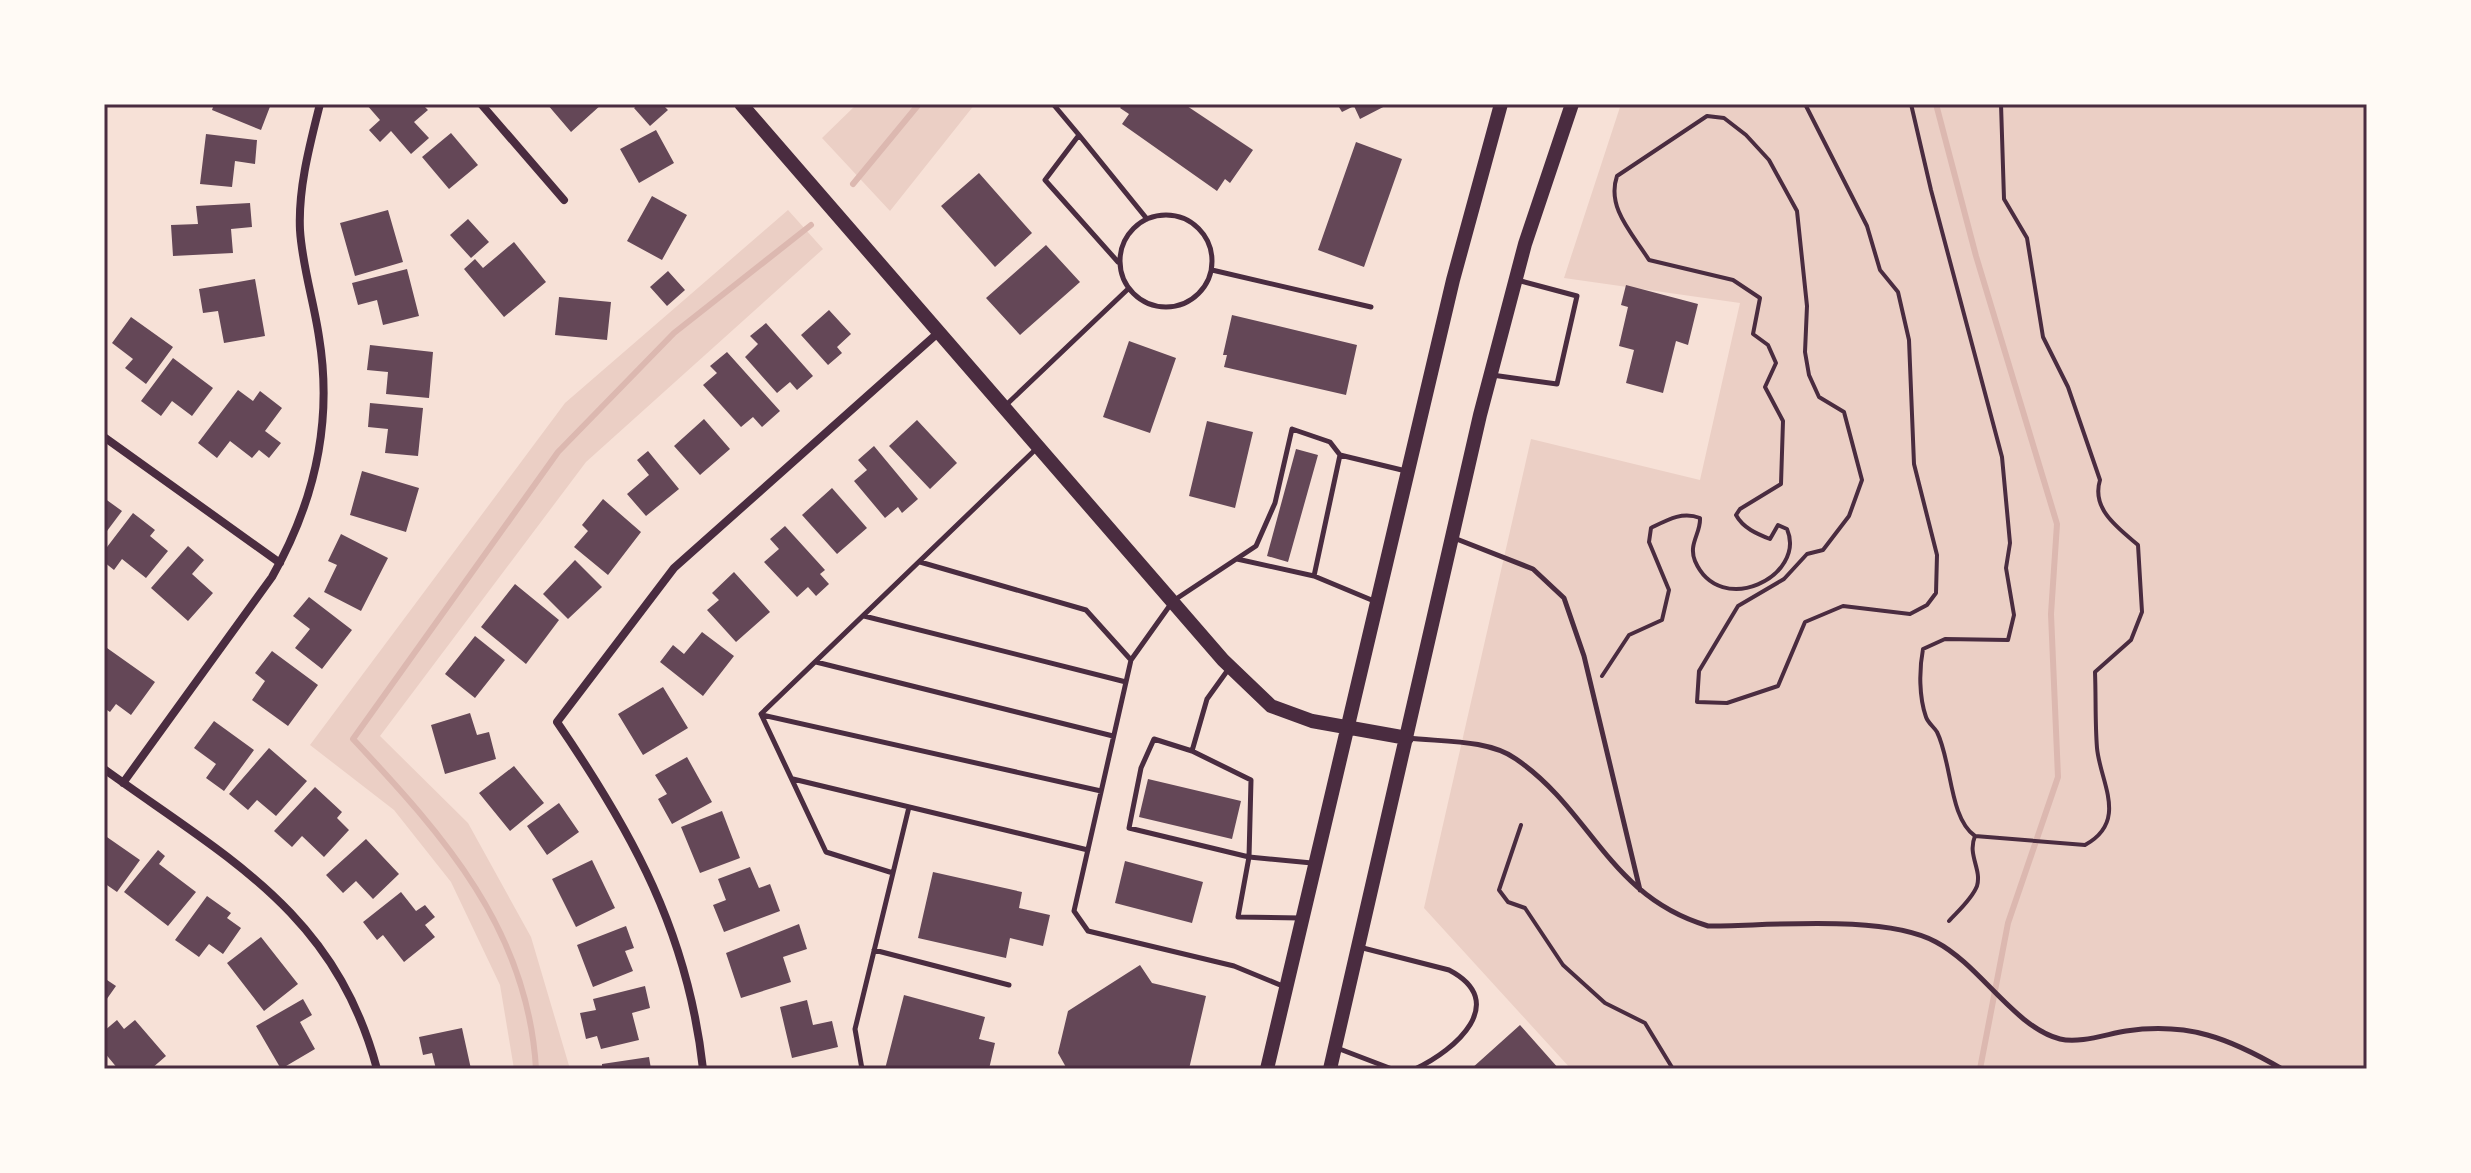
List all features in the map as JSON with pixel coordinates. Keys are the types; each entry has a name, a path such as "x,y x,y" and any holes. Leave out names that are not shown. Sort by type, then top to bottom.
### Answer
{"main road":[{"path":"741,104 1230,667 1271,706 1312,721 1407,738"},
{"path":"1267,1069 1453,280 1501,104"},
{"path":"1330,1069 1491,375 1516,280 1572,104"}],"street":[{"path":"123,783 280,563 304,514 314,480 323,409 320,340 300,230 304,179 320,104"},
{"path":"481,104 564,200"},
{"path":"703,1069 684,969 662,904 633,841 557,722 674,568 940,331"},
{"path":"104,437 280,563"},
{"path":"104,769 248,872 300,920 347,988 377,1069"}],"lane":[{"path":"1053,104 1147,219"},
{"path":"1079,135 1045,180 1119,263 1128,289 1153,306 1184,305 1197,296 1212,270 1208,242 1188,221 1175,216 1147,219 1126,237 1119,263"},
{"path":"1212,270 1371,307"},
{"path":"1491,375 1557,384 1577,296 1516,280"},
{"path":"1005,406 1128,289"},
{"path":"1286,987 1234,966 1088,931 1074,911 1131,660 1173,601 1256,546 1275,503 1292,429 1330,442 1340,455 1407,472"},
{"path":"761,714 1039,446"},
{"path":"1314,576 1340,455"},
{"path":"1453,537 1533,569 1564,598 1592,691 1640,891"},
{"path":"1236,559 1314,576 1376,602"},
{"path":"919,562 1086,610 1131,660"},
{"path":"863,616 1126,682"},
{"path":"815,662 1114,736"},
{"path":"1192,751 1207,699 1230,667"},
{"path":"761,714 826,852 893,873"},
{"path":"761,714 1101,791"},
{"path":"1407,738 1489,748 1515,758 1554,793 1625,878 1682,919 1708,926 1902,929 1936,942 1972,969 2026,1020 2063,1040 2154,1027 2195,1029 2256,1054 2282,1069"},
{"path":"1302,918 1238,917 1249,857 1251,780 1192,751 1154,739 1141,768 1129,828 1249,857 1315,863"},
{"path":"792,779 1088,850"},
{"path":"862,1069 855,1029 909,807"},
{"path":"1358,947 1449,970 1462,976 1474,991 1479,1004 1477,1018 1432,1060 1415,1069"},
{"path":"874,950 1009,985"},
{"path":"1335,1047 1392,1069"}],"path":[{"path":"1592,691 1629,635 1662,620 1669,590 1649,542 1651,528 1672,517 1691,515 1700,518 1701,526 1693,541 1694,560 1713,585 1734,590 1756,586 1776,572 1789,553 1792,540 1787,529 1778,525 1770,539 1760,536 1740,524 1736,515 1740,509 1781,484 1783,421 1765,387 1776,363 1768,345 1753,334 1760,298 1733,280 1649,260 1614,205 1613,189 1617,176 1707,116 1724,118 1746,135 1769,160 1797,211 1807,306 1805,352 1809,375 1819,397 1844,412 1862,480 1849,516 1834,541 1823,550 1807,554 1784,579 1738,606 1699,671 1697,702 1727,703 1778,686 1805,622 1843,606 1910,614 1927,605 1936,593 1935,543 1914,464 1909,340 1898,292 1880,270 1867,226 1805,104"},
{"path":"1911,104 2002,457 2010,543 2006,568 2014,615 2008,640 1945,639 1923,649 1919,668 1927,719 1937,731 1959,816 1966,830 1975,836 2085,845 2097,838 2105,827 2110,790 2098,753 2095,672 2131,640 2142,612 2138,545 2100,509 2097,490 2100,480 2068,387 2043,337 2026,250 2027,238 2004,199 2001,104"},
{"path":"1521,825 1499,890 1508,902 1525,908 1563,965 1605,1003 1645,1023 1673,1069"},
{"path":"1949,921 1977,887 1978,877 1970,848 1975,836"}],"shaded area":[{"path":"857,104 975,104 890,211 822,138"},
{"path":"1621,104 2367,104 2367,1069 1571,1069 1424,908 1531,439 1700,480 1740,303 1564,278"},
{"path":"788,210 823,249 586,462 380,736 468,823 531,937 570,1069 514,1069 500,985 451,882 394,810 310,745 565,403"}],"building":[{"path":"214,104 271,104 261,130 212,110"},
{"path":"366,104 422,104 428,110 414,122 429,138 411,154 391,131 380,142 369,130 380,120"},
{"path":"547,104 602,104 571,132"},
{"path":"639,104 662,104 668,110 650,126 634,108"},
{"path":"1123,104 1184,104 1253,150 1230,183 1225,179 1217,191 1122,124 1129,114 1120,108"},
{"path":"1337,104 1389,104 1360,119 1354,106 1342,112"},
{"path":"656,130 674,163 639,183 620,149"},
{"path":"451,133 478,165 449,189 422,157"},
{"path":"206,134 257,140 255,164 235,161 232,187 200,184"},
{"path":"1356,142 1402,159 1364,267 1318,250"},
{"path":"979,173 1032,233 995,267 941,206"},
{"path":"652,196 687,215 662,260 627,241"},
{"path":"250,203 252,227 231,229 233,253 173,256 171,225 198,224 196,206"},
{"path":"388,210 403,262 355,276 340,223"},
{"path":"468,219 489,242 471,258 450,235"},
{"path":"514,242 546,282 504,317 464,269 475,259 483,268"},
{"path":"1046,245 1080,282 1020,335 986,298"},
{"path":"407,269 419,316 383,325 377,300 358,305 352,283"},
{"path":"668,271 685,290 667,306 650,287"},
{"path":"255,279 265,336 224,343 218,311 203,313 199,289"},
{"path":"1626,285 1698,304 1688,345 1676,341 1663,393 1626,383 1634,350 1619,346 1628,307 1621,305"},
{"path":"559,297 611,302 607,340 555,335"},
{"path":"829,310 851,334 837,347 842,353 828,365 801,335"},
{"path":"1232,315 1357,345 1346,395 1224,367 1227,355 1223,355"},
{"path":"131,317 173,347 146,384 125,368 133,359 112,343"},
{"path":"766,323 813,376 797,390 790,382 777,393 745,357 758,344 750,336"},
{"path":"1129,341 1176,358 1150,433 1103,417"},
{"path":"370,345 433,352 429,398 386,394 388,372 367,370"},
{"path":"727,352 780,411 762,427 753,417 741,427 703,385 717,373 710,366"},
{"path":"173,358 213,388 192,416 172,401 161,416 141,401"},
{"path":"238,390 253,401 260,391 282,408 265,431 281,443 269,458 259,450 252,458 230,441 217,458 198,443"},
{"path":"370,403 423,408 418,456 385,453 388,429 368,427"},
{"path":"704,419 730,449 700,475 674,446"},
{"path":"917,420 957,463 930,489 889,446"},
{"path":"1207,421 1253,432 1235,508 1189,496"},
{"path":"874,446 918,499 902,513 898,507 885,518 854,481 867,470 858,460"},
{"path":"1296,449 1318,455 1288,562 1267,556"},
{"path":"648,451 679,489 646,516 627,494 649,475 637,460"},
{"path":"362,471 419,488 406,532 350,515"},
{"path":"832,488 867,528 837,554 802,515"},
{"path":"104,498 122,511 104,535"},
{"path":"603,499 641,532 608,575 574,547 588,531 582,525"},
{"path":"133,513 155,530 150,536 168,551 146,578 122,559 114,570 104,562 104,551"},
{"path":"785,526 825,570 820,574 829,584 816,596 808,587 797,597 764,562 779,549 770,539"},
{"path":"341,534 388,558 361,611 324,592 337,565 328,561"},
{"path":"188,546 204,560 192,574 213,593 188,621 151,588"},
{"path":"575,560 602,587 568,619 543,594"},
{"path":"734,572 770,612 736,642 707,610 719,600 712,593"},
{"path":"515,584 559,620 526,664 481,627"},
{"path":"309,597 352,630 322,669 295,648 310,629 293,616"},
{"path":"702,632 734,656 703,696 660,662 673,645 684,654"},
{"path":"475,636 505,660 475,698 445,674"},
{"path":"107,648 155,682 131,715 116,704 110,712 104,708"},
{"path":"272,651 318,685 288,726 252,700 265,681 255,673"},
{"path":"663,687 688,728 643,755 618,714"},
{"path":"470,713 477,735 489,732 496,759 445,774 431,725"},
{"path":"214,721 254,750 224,791 206,778 216,764 194,748"},
{"path":"269,748 307,781 276,816 257,800 248,810 229,794"},
{"path":"687,757 712,802 672,824 658,799 667,794 655,775"},
{"path":"514,766 544,803 510,831 479,793"},
{"path":"1148,779 1241,801 1232,839 1139,817"},
{"path":"315,787 342,812 337,818 349,830 324,857 302,836 292,847 274,831"},
{"path":"559,803 579,832 547,855 527,826"},
{"path":"722,811 740,858 700,873 681,827"},
{"path":"104,835 140,860 117,892 104,883"},
{"path":"366,839 399,874 373,899 356,881 343,893 326,875"},
{"path":"158,850 165,856 159,864 196,892 168,926 124,892"},
{"path":"592,860 615,908 576,927 552,879"},
{"path":"1125,861 1203,882 1192,923 1115,903"},
{"path":"750,867 759,888 770,884 780,911 724,932 713,905 726,900 718,879"},
{"path":"933,872 1022,892 1019,908 1050,915 1043,946 1010,938 1006,958 918,938"},
{"path":"401,892 416,911 425,905 435,917 425,925 435,937 404,962 383,935 377,940 363,922"},
{"path":"207,896 231,913 227,918 241,928 223,954 209,944 199,957 175,940"},
{"path":"799,924 807,949 783,957 791,982 741,998 726,953"},
{"path":"626,926 634,948 625,951 633,971 593,987 577,945"},
{"path":"261,937 298,984 264,1011 227,963"},
{"path":"1140,965 1152,983 1206,996 1189,1069 1067,1069 1058,1053 1068,1011"},
{"path":"104,978 116,986 104,1003"},
{"path":"645,986 650,1008 632,1013 639,1040 601,1049 597,1036 586,1039 580,1013 596,1010 593,999"},
{"path":"904,995 985,1017 979,1039 995,1043 989,1069 885,1069"},
{"path":"303,999 312,1015 300,1022 315,1049 281,1069 256,1026"},
{"path":"807,1000 813,1025 832,1021 838,1047 792,1058 780,1007"},
{"path":"117,1020 124,1029 135,1020 166,1056 151,1069 118,1069 104,1052 104,1031"},
{"path":"1520,1025 1559,1069 1471,1069"},
{"path":"462,1028 471,1069 436,1069 432,1053 423,1055 419,1037"},
{"path":"649,1057 651,1069 602,1069 602,1064"}],"waterway":[{"path":"853,184 919,104"},
{"path":"1936,104 1976,256 2057,524 2051,614 2058,777 2008,923 1980,1069"},
{"path":"536,1069 530,1019 517,972 499,929 449,849 353,739 558,452 674,333 811,225"}]}
